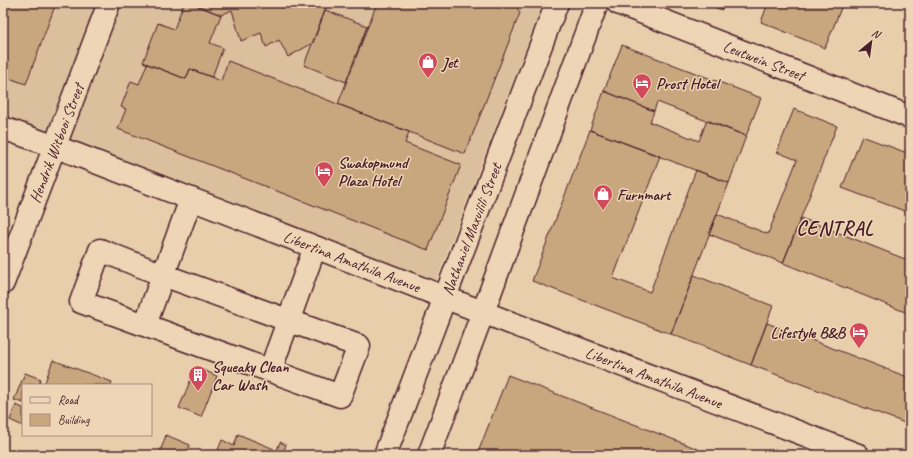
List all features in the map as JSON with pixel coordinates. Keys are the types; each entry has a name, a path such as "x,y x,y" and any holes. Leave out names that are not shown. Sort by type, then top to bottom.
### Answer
{"main road":[{"name":"Hendrik Witbooi Street","path":"3,283 108,3"},
{"name":"Nathaniel Maxuilili Street","path":"385,455 556,3"},
{"path":"429,455 597,3"},
{"name":"Leutwein Street","path":"618,3 910,117"},
{"name":"Libertina Amathila Avenue","path":"3,128 858,455"},
{"path":"145,325 191,199"},
{"path":"270,371 315,247"},
{"path":"100,250 163,275 288,320 359,346 340,396 81,302 100,250"}],"shaded area":[{"path":"3,3 543,3 435,283 3,115"}],"building":[{"path":"3,3 56,3 26,84 3,76"},
{"path":"184,3 191,3 221,15 210,43 223,48 212,77 190,69 186,79 143,62 158,23 174,29"},
{"path":"191,3 328,3 313,43 288,57 279,40 266,47 261,33 241,41 232,10 221,15"},
{"path":"377,3 515,3 520,13 465,154 338,104"},
{"path":"704,3 725,3 722,10"},
{"path":"768,3 843,3 825,48 761,22"},
{"path":"325,10 367,26 346,82 304,65"},
{"path":"622,45 761,98 746,136 657,102 654,111 604,91"},
{"path":"228,61 409,132 405,143 461,165 428,250 118,129 126,109 121,107 131,81 139,84 147,64 186,79 190,69 221,81"},
{"path":"604,91 654,111 650,122 699,141 707,120 746,136 729,183 590,130"},
{"path":"794,109 837,126 783,263 709,234 717,214 768,234 797,160 777,152"},
{"path":"590,130 660,156 613,278 650,292 696,170 729,183 671,334 532,281"},
{"path":"862,136 910,154 910,213 842,188"},
{"path":"801,218 910,261 910,314 783,263"},
{"path":"694,275 773,306 751,365 671,334"},
{"path":"767,323 910,378 910,425 751,365"},
{"path":"53,360 112,382 111,384 44,384"},
{"name":"Squeaky Clean Car Wash","path":"196,367 217,376 201,417 179,408"},
{"path":"25,373 41,379 39,384 22,384 22,403 14,400"},
{"path":"508,375 698,449 695,455 477,455"},
{"path":"16,405 22,408 22,426 10,420"},
{"path":"238,434 274,449 271,455 216,455 222,440 234,446"},
{"path":"166,435 190,445 186,455 159,455"},
{"path":"280,442 286,445 282,455 275,455"}],"place":[{"name":"Jet","path":"428,79"},
{"name":"Prost Hotel","path":"642,100"},
{"name":"Swakopmund Plaza Hotel","path":"324,188"},
{"name":"Furnmart","path":"603,211"},
{"name":"Lifestyle B&B","path":"859,349"},
{"name":"Squeaky Clean Car Wash","path":"198,392"}],"district":[{"name":"CENTRAL","path":"835,228"}]}
